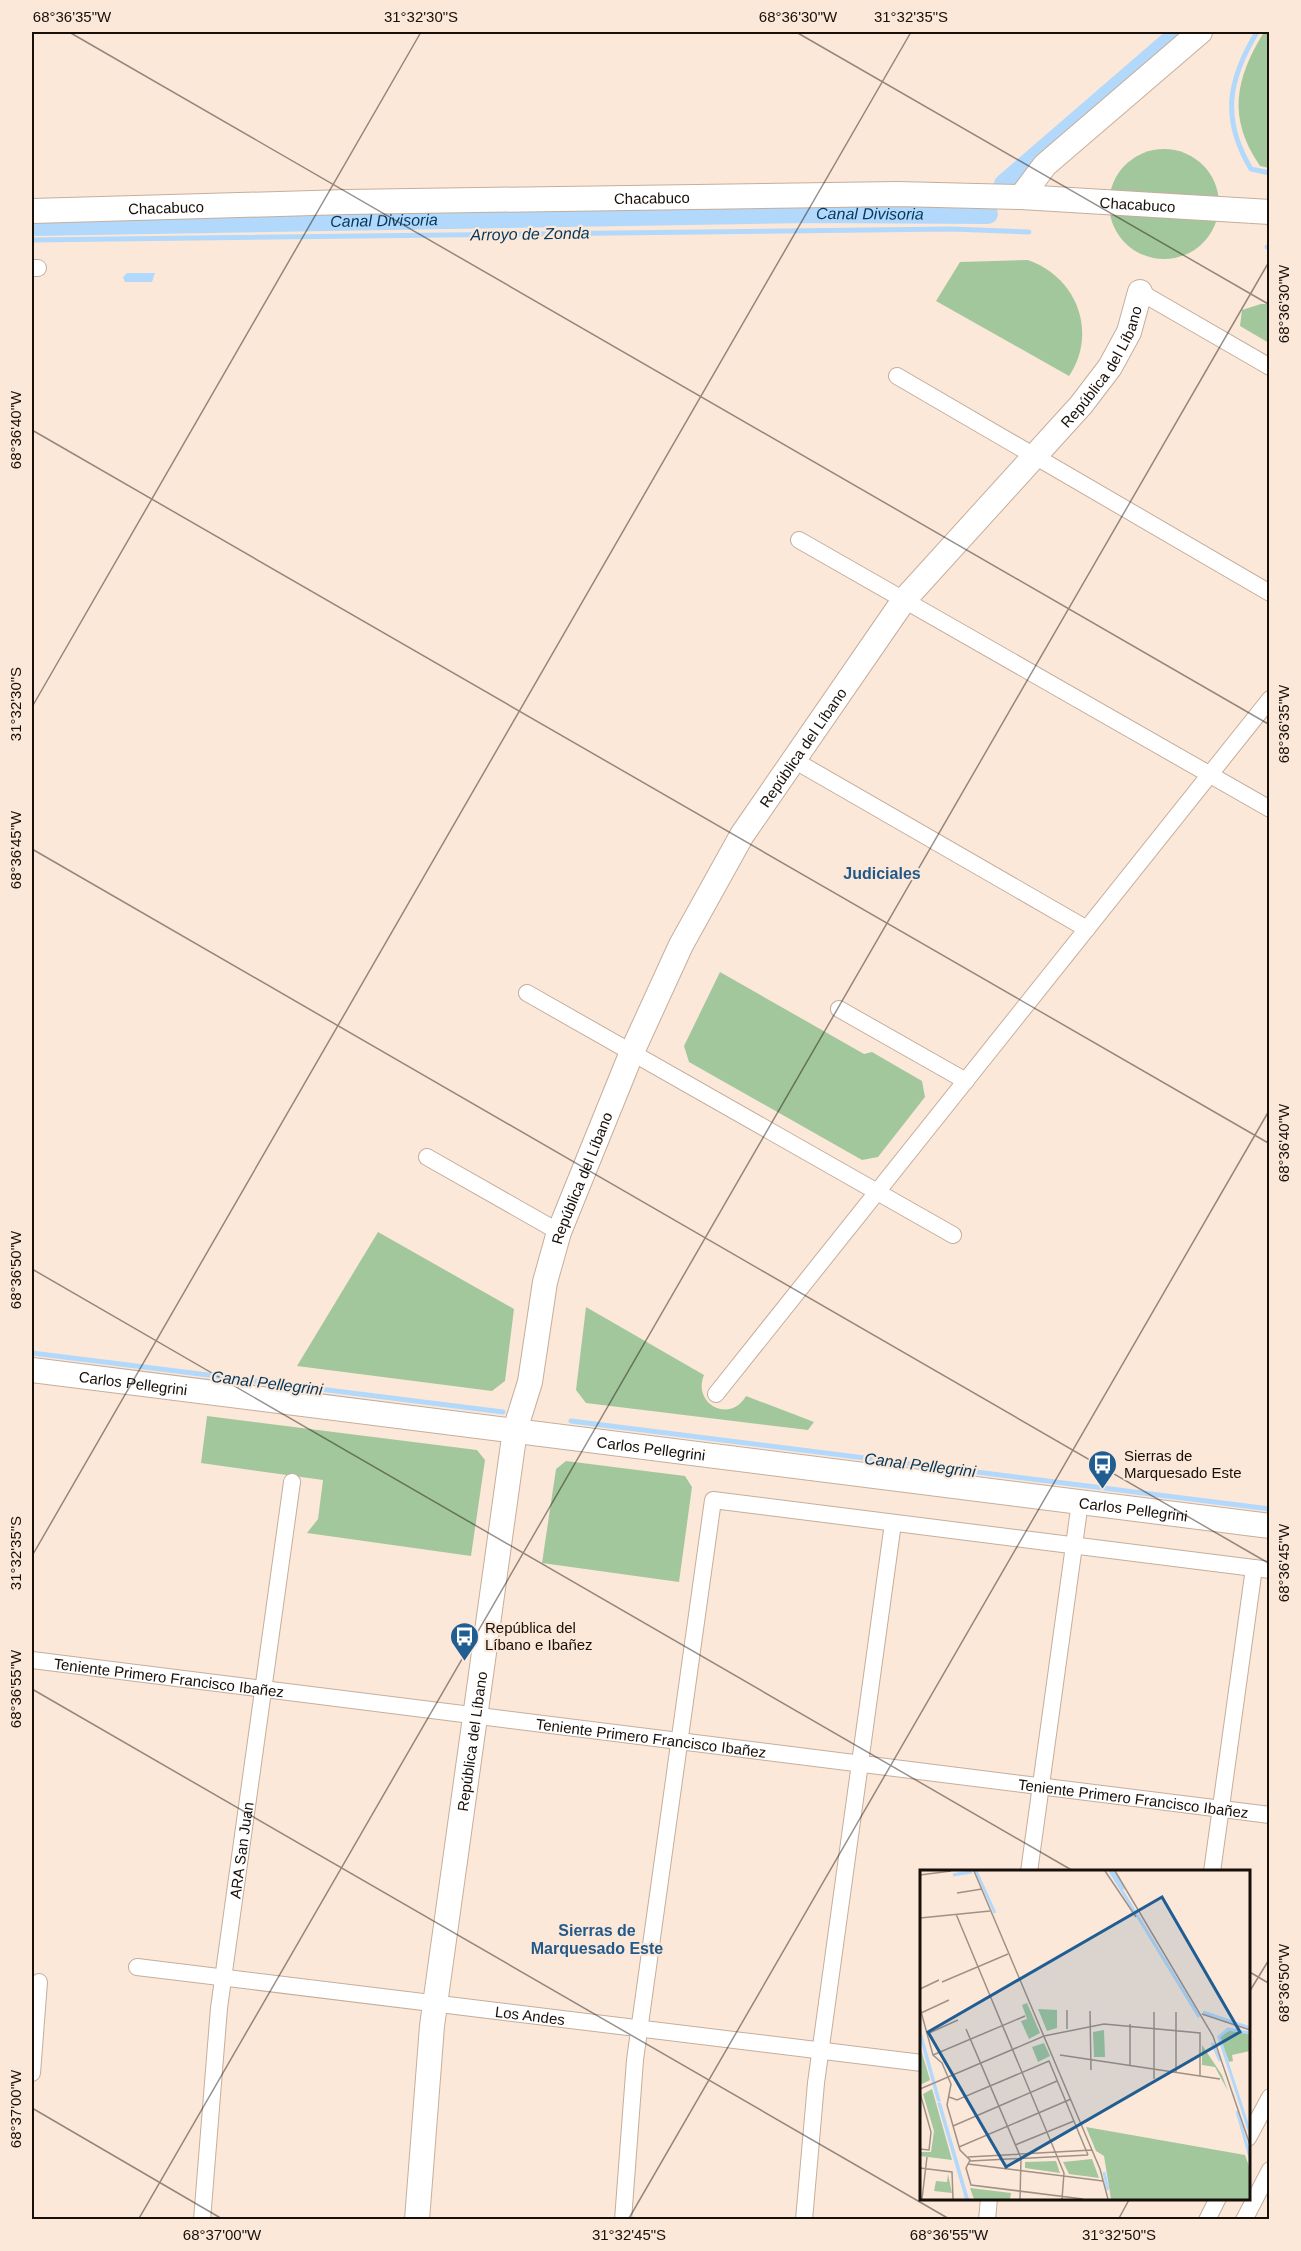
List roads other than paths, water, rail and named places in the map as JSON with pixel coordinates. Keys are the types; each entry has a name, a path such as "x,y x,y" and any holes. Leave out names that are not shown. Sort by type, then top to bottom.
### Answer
{"street":[{"path":"1021,197 1045,165 1200,32"},
{"name":"Chacabuco","path":"32,211 897,194 1021,197 1269,212"},
{"path":"1140,292 1269,367"},
{"name":"República del Líbano","path":"417,2220 436,2004 515,1430 530,1382 544,1282 559,1232 632,1052 681,945 742,834 904,600 1082,405 1110,368 1129,332 1140,292"},
{"path":"897,376 1269,593"},
{"path":"799,540 1269,809"},
{"path":"717,1394 1269,699"},
{"path":"792,759 1087,929"},
{"path":"527,993 953,1235"},
{"path":"839,1010 966,1081"},
{"path":"427,1157 559,1232"},
{"name":"Carlos Pellegrini","path":"32,1370 1269,1526"},
{"name":"ARA San Juan","path":"201,2220 223,1977 292,1482"},
{"path":"622,2220 639,2029 713,1500 1262,1569 1212,1870"},
{"path":"1029,1870 1080,1502"},
{"path":"804,2220 820,2051 893,1522"},
{"name":"Teniente Primero Francisco Ibañez","path":"32,1660 1269,1815"},
{"name":"Los Andes","path":"137,1967 920,2064"},
{"path":"32,2073 39,1983"},
{"path":"1250,2133 1263,2103"},
{"path":"1244,2220 1269,2170"},
{"path":"987,2220 989,2200"},
{"path":"1207,2220 1217,2200"}],"water":[{"path":"127,273 155,273 152,282 125,282 123,277"}],"waterway":[{"name":"Canal Divisoria","path":"1004,184 1180,32"},
{"path":"1257,32 1234,83 1232,116 1241,151 1251,169 1270,173"},
{"name":"Canal Divisoria","path":"32,226 810,213 988,214"},
{"name":"Arroyo de Zonda","path":"32,240 951,229 1029,232"},
{"name":"Canal Pellegrini","path":"32,1353 503,1412"},
{"name":"Canal Pellegrini","path":"571,1421 1270,1509"}],"place":[{"name":"Sierras de Marquesado Este","path":"1103,1490"},
{"name":"República del Líbano e Ibañez","path":"464,1662"}],"district":[{"name":"Judiciales","path":"882,873"},
{"name":"Sierras de Marquesado Este","path":"597,1939"}]}
